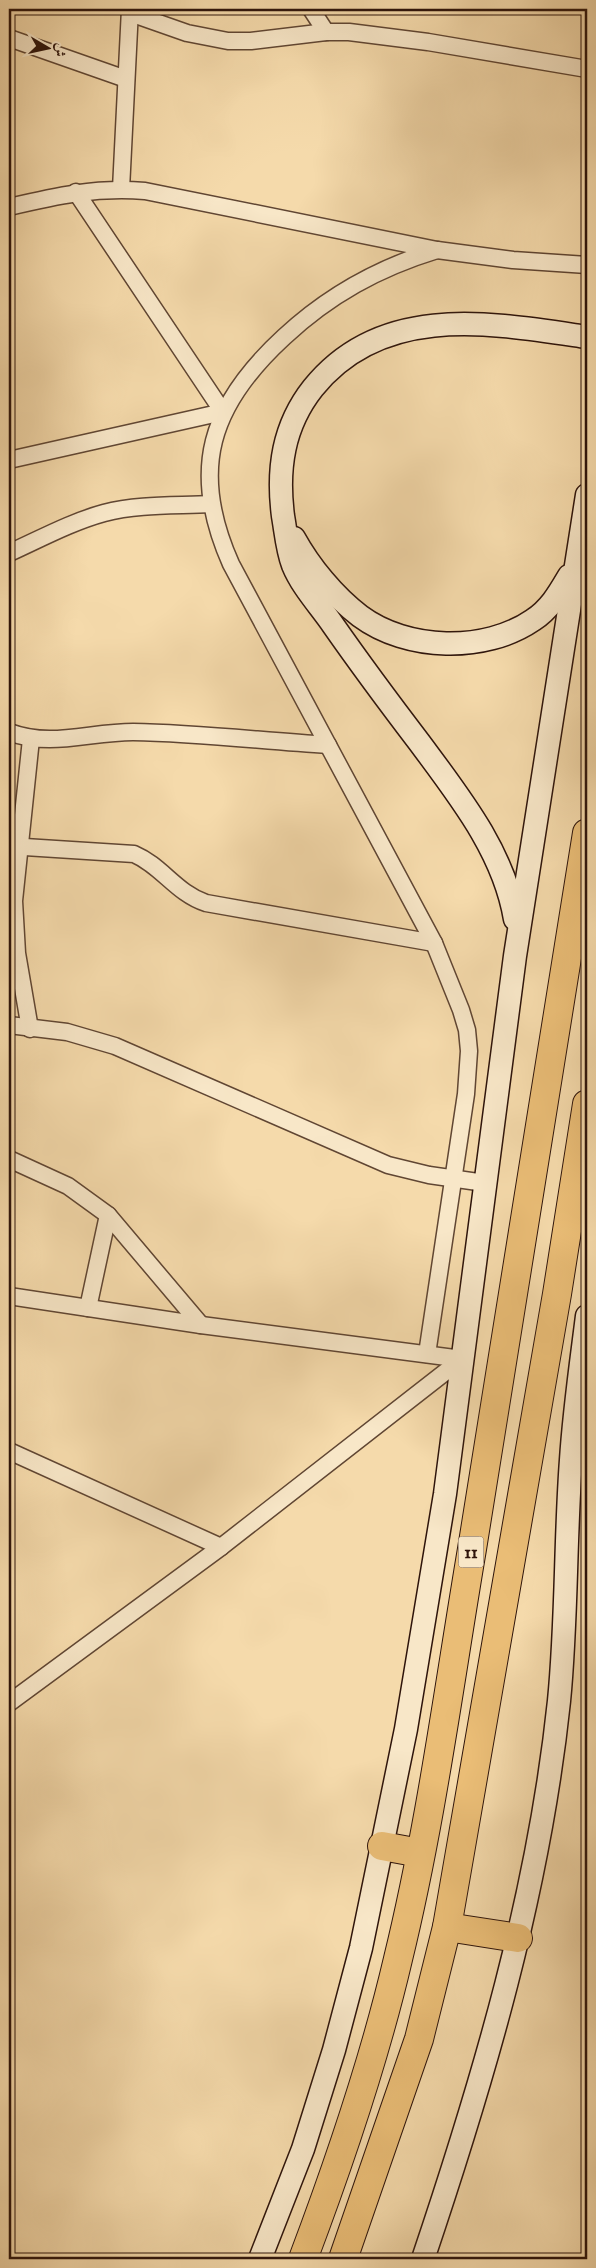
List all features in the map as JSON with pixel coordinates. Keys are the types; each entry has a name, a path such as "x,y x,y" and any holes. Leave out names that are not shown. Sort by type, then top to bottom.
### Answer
{"highway":[{"name":"11","path":"303,2259 339,2163 372,2061 399,1958 420,1853 516,1286 587,833"},
{"name":"11","path":"343,2259 419,2039 447,1927 557,1294 587,1104"},
{"path":"516,1286 557,1294 587,1188"},
{"path":"382,1846 420,1853"},
{"path":"447,1927 518,1938"}],"main road":[{"path":"515,956 516,923 511,895 486,840 454,789 358,662 307,588 294,566 286,540 279,490 282,461 290,430 303,401 326,372 349,354 384,337 409,329 440,325 472,323 579,336"},
{"path":"260,2259 303,2149 334,2050 361,1948 428,1602 446,1494 484,1183 515,956 587,495"},
{"path":"283,517 298,546 313,567 333,592 361,617 395,634 431,643 469,643 506,634 534,620 556,599 575,565"},
{"path":"423,2259 483,2067 518,1938 544,1807 559,1701 570,1460 587,1316"}],"street":[{"path":"311,9 326,32"},
{"path":"121,189 130,11 187,33 228,41 251,42 326,32 350,32 428,42 587,69"},
{"path":"9,38 126,79"},
{"path":"9,207 76,192 121,189 144,191 437,250 504,259 587,265"},
{"path":"76,192 223,412"},
{"path":"427,1354 466,1094 469,1051 461,1010 434,943 231,564 222,544 211,504 209,481 210,457 215,434 223,412 234,391 265,354 315,310 344,290 373,274 405,260 437,250"},
{"path":"9,460 223,412"},
{"path":"9,553 76,523 106,513 144,507 211,504"},
{"path":"9,732 31,739 50,740 109,732 328,745"},
{"path":"30,1029 14,927 14,846 31,739"},
{"path":"14,846 134,854 153,864 186,895 206,903 434,943"},
{"path":"9,1025 90,1037 388,1165 415,1172 484,1183"},
{"path":"9,1159 68,1186 108,1215 202,1325"},
{"path":"88,1308 108,1215"},
{"path":"9,1296 202,1325 462,1359"},
{"path":"9,1703 221,1547 462,1359"},
{"path":"9,1451 221,1547"}]}
